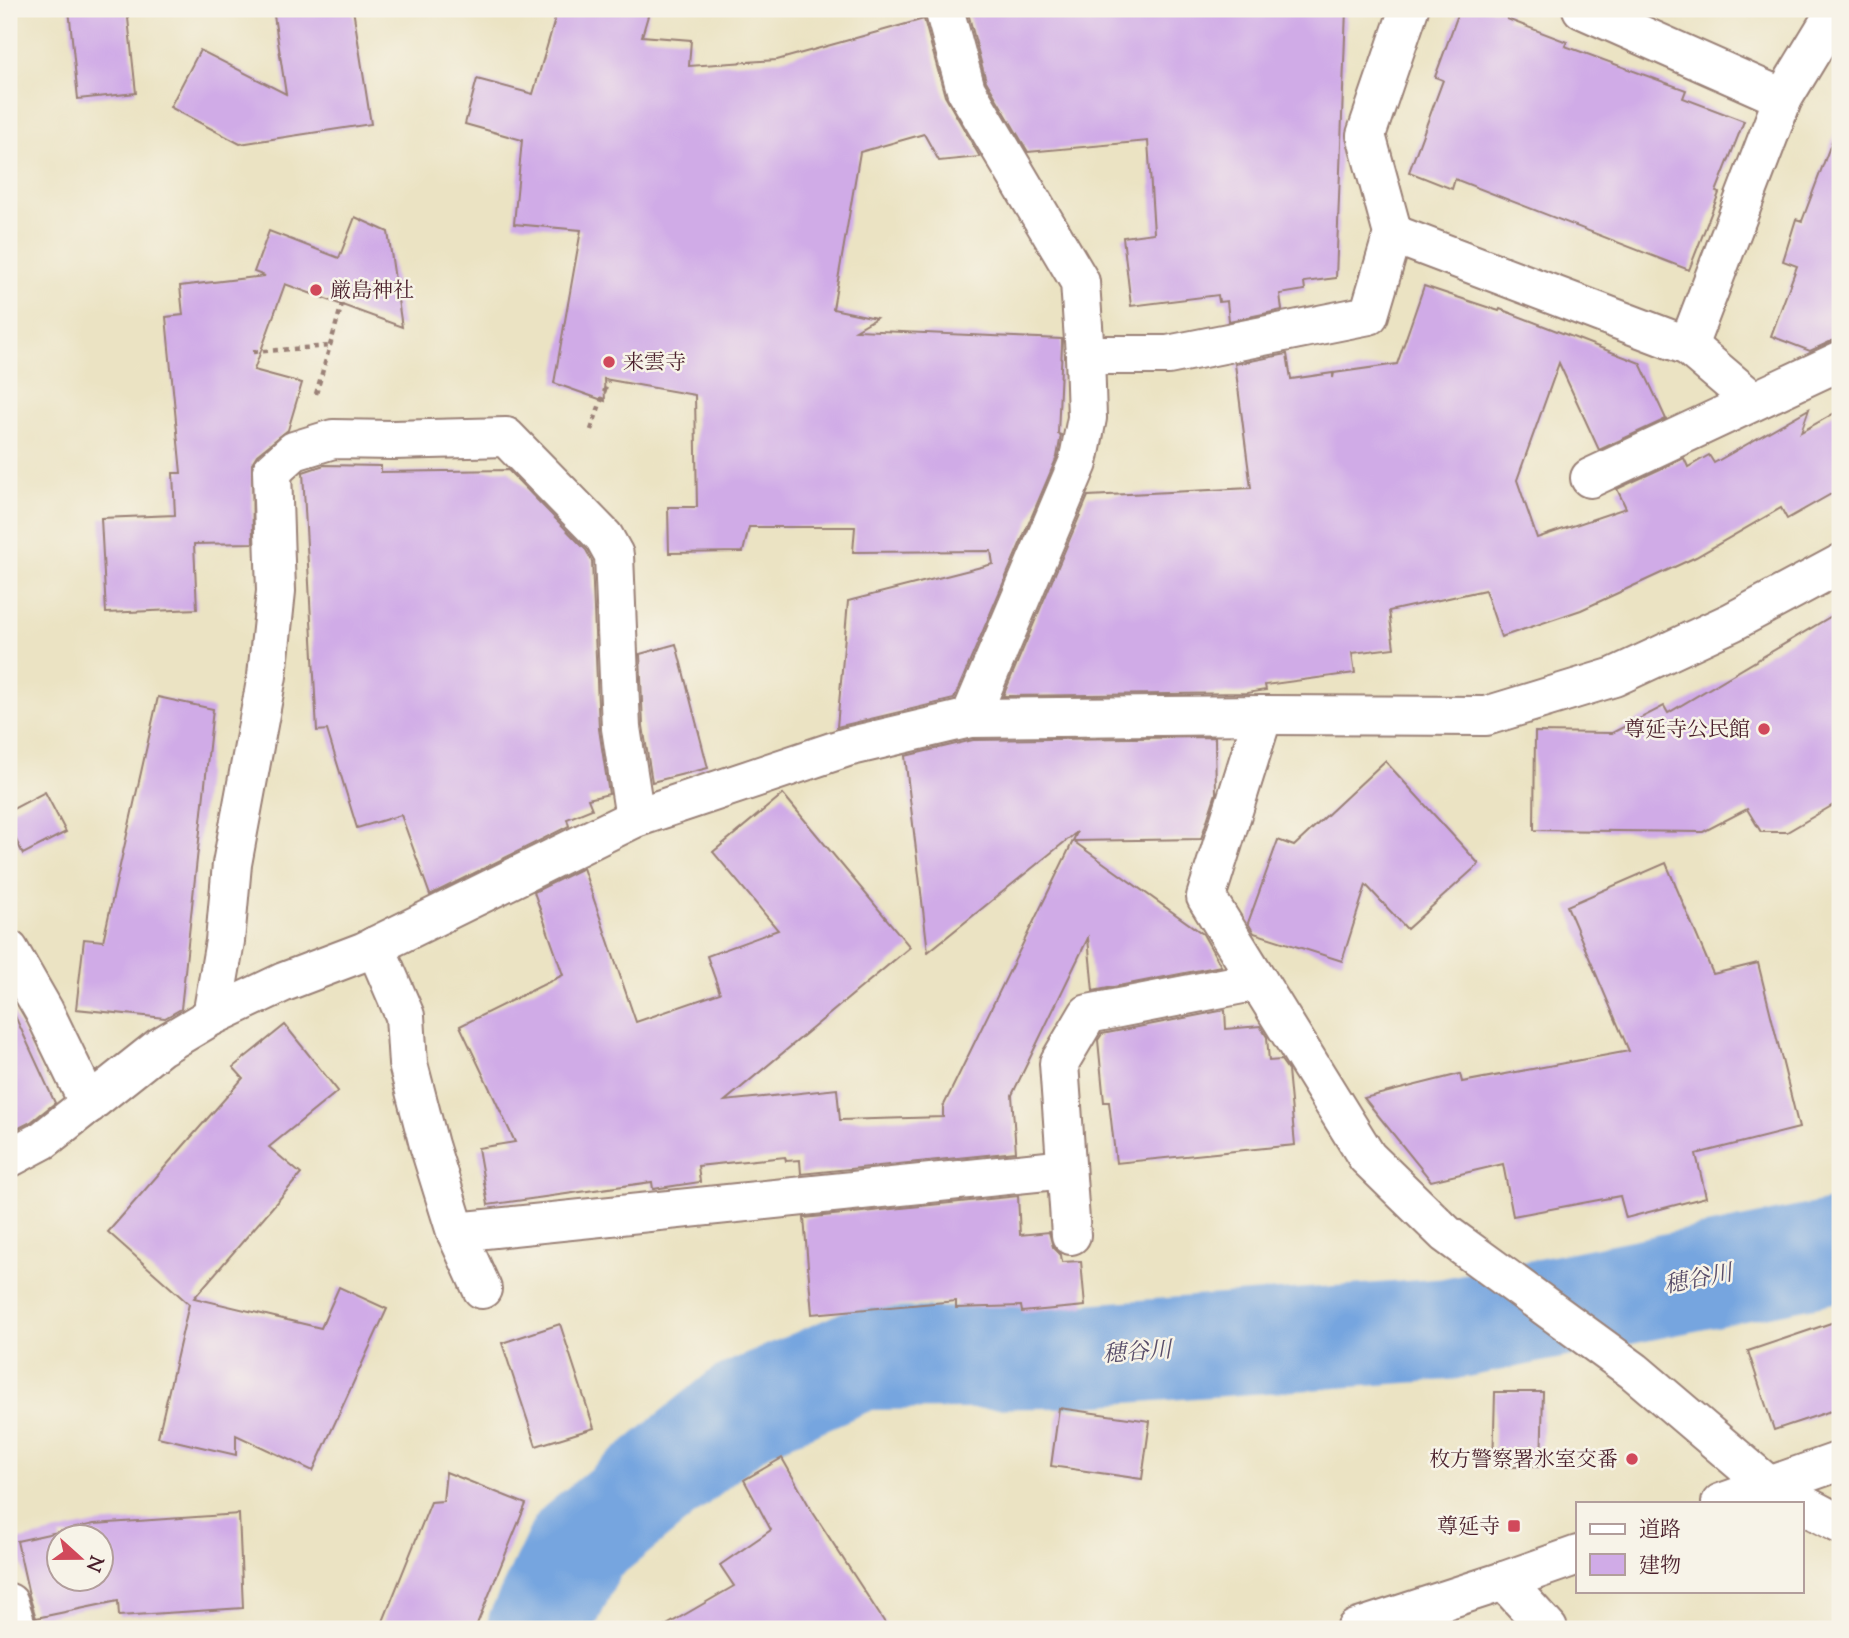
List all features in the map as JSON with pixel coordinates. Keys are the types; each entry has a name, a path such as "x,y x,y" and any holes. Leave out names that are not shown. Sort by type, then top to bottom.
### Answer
{"street":[{"path":"944,9 966,90 1080,282 1085,355 1087,418 1078,463 970,718"},
{"path":"1085,355 1168,355 1369,315 1393,234 1366,135 1409,9"},
{"path":"1582,9 1783,97"},
{"path":"1688,346 1783,97 1837,9"},
{"path":"1393,234 1688,346 1753,401"},
{"path":"1590,478 1840,361"},
{"path":"212,1016 225,941 232,864 265,689 276,591 272,471 294,451 333,439 506,438 604,537 614,555 621,728 635,818"},
{"path":"9,1158 43,1140 160,1047 212,1016 284,982 375,946 635,818 847,747 970,718 1486,716 1614,677 1732,622 1840,564"},
{"path":"1263,715 1206,897 1367,1157 1446,1234 1661,1393 1791,1498"},
{"path":"375,946 405,1016 408,1064 456,1232 481,1289"},
{"path":"9,950 44,1011 89,1104"},
{"path":"1071,1235 1059,1063 1088,1014 1258,981"},
{"path":"456,1232 1066,1169"},
{"path":"1735,1502 1791,1498 1840,1461"},
{"path":"1804,1505 1840,1524"},
{"path":"1356,1629 1576,1556"},
{"path":"1504,1581 1548,1629"},
{"path":"9,1603 17,1629"}],"path":[{"path":"317,390 342,304"},
{"path":"253,352 330,346"},
{"path":"591,430 608,381"}],"building":[{"path":"69,9 127,9 136,93 78,99"},
{"path":"273,9 353,9 371,124 240,144 170,107 200,50 286,94"},
{"path":"558,9 650,9 642,36 691,40 689,66 777,60 924,19 945,96 980,157 939,161 924,134 860,152 833,309 876,318 856,330 1062,339 1058,434 1061,435 1057,457 954,699 837,727 848,601 993,564 991,551 853,552 855,527 749,527 743,552 669,553 668,507 697,507 695,395 604,379 605,401 554,383 581,230 514,224 522,140 465,124 477,79 533,94"},
{"path":"967,9 1346,9 1336,278 1304,282 1305,290 1280,294 1282,310 1229,321 1227,301 1219,302 1218,295 1131,306 1123,237 1154,233 1148,141 1028,152 986,81"},
{"path":"1460,9 1511,9 1507,19 1567,42 1565,46 1686,90 1683,98 1744,121 1689,270 1455,179 1452,189 1409,172 1443,80 1435,77"},
{"path":"1835,133 1840,134 1840,325 1834,340 1810,351 1771,336 1797,266 1783,261 1796,219 1802,221"},
{"path":"355,217 388,232 402,327 285,284 254,370 302,383 288,430 257,455 252,463 253,543 194,544 197,609 106,613 101,518 175,515 173,473 181,473 166,317 183,315 180,286 265,276 254,272 269,231 339,258"},
{"path":"1424,286 1499,311 1500,309 1640,363 1666,419 1599,450 1559,363 1517,480 1537,538 1626,508 1617,489 1684,458 1688,467 1709,455 1714,463 1809,409 1801,432 1840,410 1840,489 1787,519 1781,508 1696,557 1581,610 1501,637 1485,590 1389,611 1394,648 1352,653 1355,673 1265,685 1266,690 1247,693 1003,696 1088,496 1251,488 1235,364 1287,354 1291,379 1333,373 1333,378 1334,373 1397,364"},
{"path":"324,465 381,466 381,472 508,470 586,550 592,561 599,729 609,794 588,799 592,809 567,819 569,826 430,895 401,815 357,828 327,730 317,731 303,472"},
{"path":"1840,611 1840,801 1787,832 1761,832 1747,809 1703,832 1534,830 1535,732 1612,733 1664,706 1668,713"},
{"path":"676,644 708,768 652,782 643,726 640,654"},
{"path":"158,697 213,709 181,1009 165,1018 76,1009 84,939 103,941"},
{"path":"1215,737 1216,793 1201,839 1073,841 1077,832 928,952 905,756 973,740"},
{"path":"1385,761 1479,864 1407,929 1366,885 1342,961 1254,933 1248,923 1278,840 1294,846"},
{"path":"45,792 66,832 23,854 9,826 9,811"},
{"path":"783,794 910,947 725,1101 837,1089 840,1120 943,1117 943,1107 1073,841 1203,934 1221,966 1093,991 1088,938 1012,1095 1016,1152 801,1174 800,1160 786,1161 785,1157 698,1166 700,1182 653,1189 652,1182 488,1205 478,1148 515,1142 460,1026 563,975 534,892 583,868 636,1022 720,993 707,956 778,930 713,852"},
{"path":"1666,863 1713,974 1758,963 1799,1128 1696,1154 1706,1197 1626,1218 1620,1196 1513,1216 1503,1164 1431,1181 1364,1098 1460,1074 1462,1082 1629,1051 1567,906"},
{"path":"9,1003 55,1103 31,1122 9,1133"},
{"path":"1225,1010 1226,1029 1260,1026 1267,1037 1269,1061 1281,1060 1288,1070 1295,1145 1116,1163 1109,1102 1104,1102 1098,1040 1102,1034"},
{"path":"285,1025 338,1091 269,1147 301,1174 194,1298 321,1328 339,1287 387,1309 313,1471 236,1435 236,1455 158,1437 189,1304 108,1232 243,1078 233,1067"},
{"path":"1018,1196 1020,1235 1049,1232 1053,1247 1061,1255 1062,1262 1081,1261 1085,1306 1022,1312 1021,1306 956,1308 956,1301 812,1314 804,1218"},
{"path":"1840,1320 1840,1408 1774,1430 1748,1351"},
{"path":"560,1324 594,1428 536,1446 502,1343"},
{"path":"1495,1392 1543,1392 1541,1467 1493,1467"},
{"path":"1059,1408 1150,1421 1142,1479 1051,1466"},
{"path":"782,1458 812,1511 889,1629 660,1629 734,1586 720,1565 771,1530 744,1480"},
{"path":"446,1472 526,1504 475,1629 380,1629 431,1502 443,1501"},
{"path":"239,1514 243,1608 119,1616 118,1601 36,1618 17,1541 46,1535 46,1592 116,1592 116,1522"}],"waterway":[{"name":"穂谷川","path":"538,1629 578,1545 740,1412 862,1359 1057,1357 1448,1329 1840,1250"}],"place":[{"name":"厳島神社","path":"316,290"},
{"name":"来雲寺","path":"609,362"},
{"name":"尊延寺公民館","path":"1764,729"},
{"name":"枚方警察署氷室交番","path":"1632,1459"},
{"name":"尊延寺","path":"1514,1526"}]}
